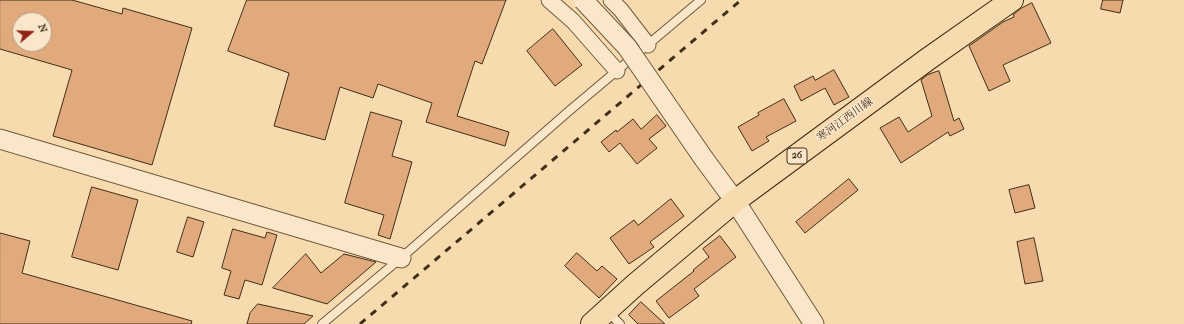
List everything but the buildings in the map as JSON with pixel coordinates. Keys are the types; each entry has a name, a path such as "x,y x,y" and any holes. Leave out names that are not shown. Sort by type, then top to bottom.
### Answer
{"main road":[{"name":"寒河江西川線","path":"606,320 634,285 735,201 928,59 1012,0"}],"street":[{"path":"549,0 573,21 617,71"},
{"path":"583,0 627,47 704,159 735,201 814,324"},
{"path":"611,0 621,10 648,45"},
{"path":"0,139 401,258"}],"lane":[{"path":"322,324 401,258 569,111 701,0"}],"railway":[{"path":"360,324 741,0"}]}
